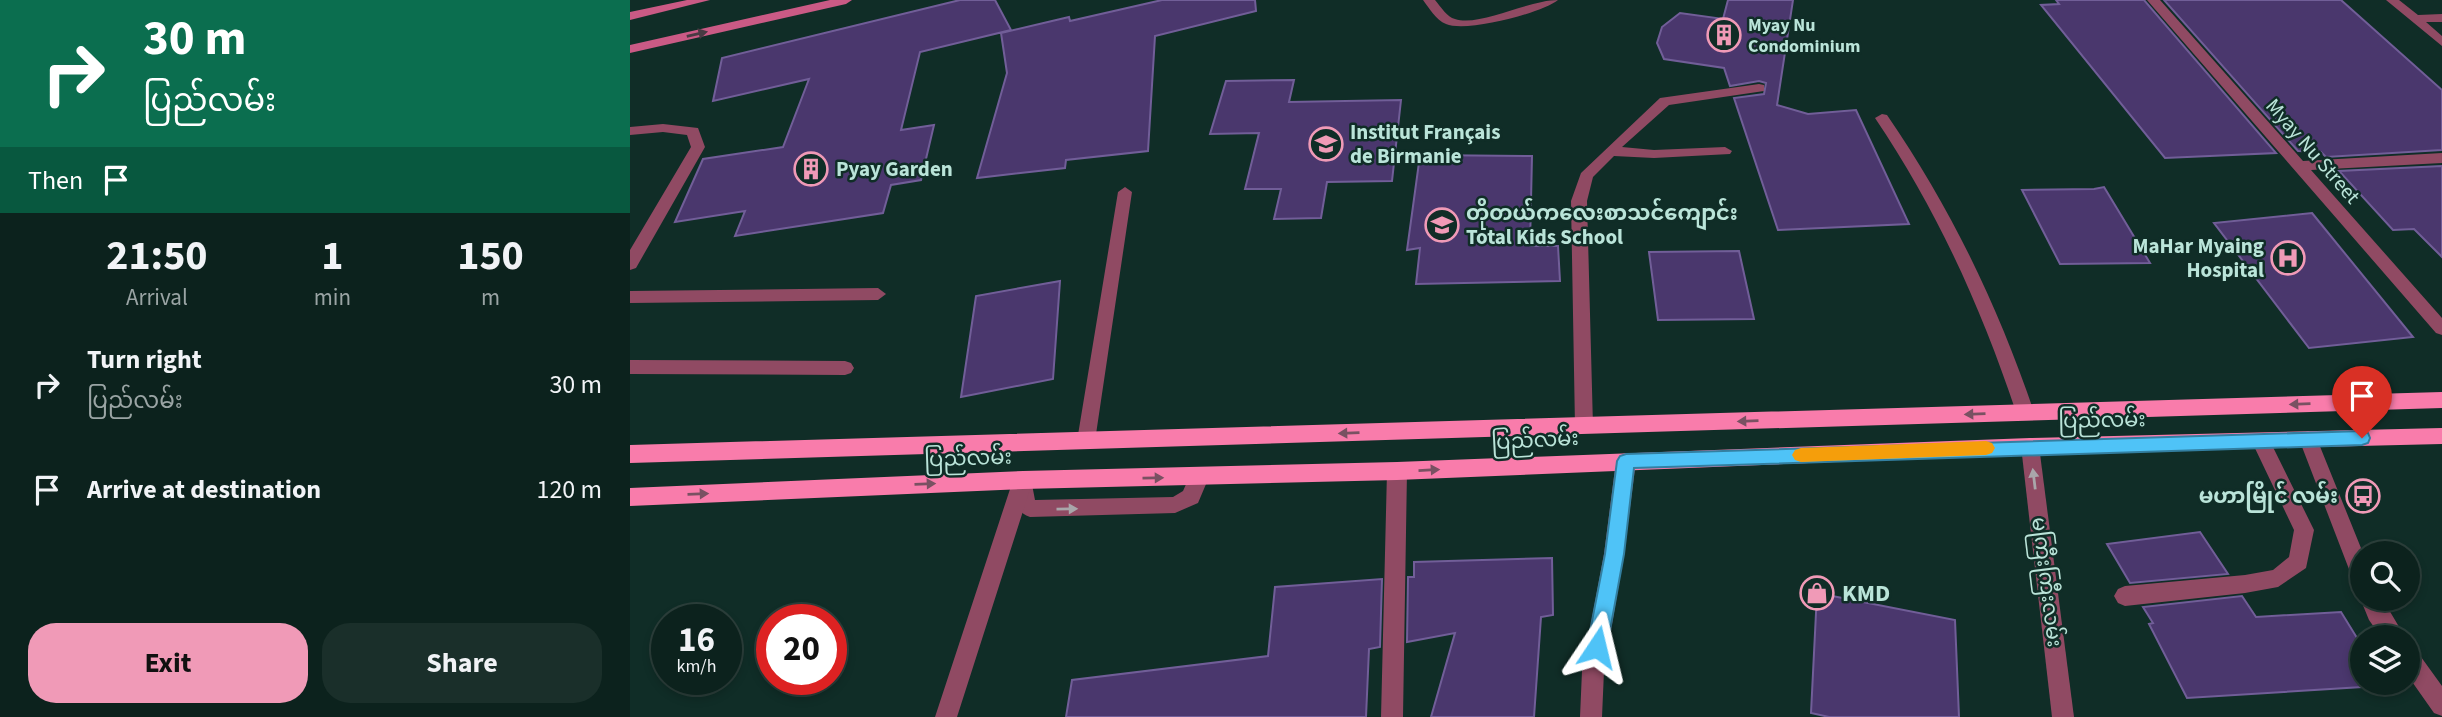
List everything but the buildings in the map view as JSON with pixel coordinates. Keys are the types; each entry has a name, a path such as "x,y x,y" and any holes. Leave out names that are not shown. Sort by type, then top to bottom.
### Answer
{"highway":[{"name":"ပြည်လမ်း","path":"630,454 2442,400"},
{"name":"ပြည်လမ်း","path":"630,497 1023,480 1397,471 2030,446 2442,436"}],"main road":[{"path":"630,16 704,0"},
{"path":"773,0 774,16"},
{"path":"630,49 846,0"}],"street":[{"path":"1429,0 1448,21 1460,23 1479,22 1552,0"},
{"name":"Myay Nu Street","path":"2153,0 2442,329"},
{"path":"2392,0 2442,42"},
{"path":"2414,19 2442,18"},
{"path":"1584,426 1578,201 1586,176 1665,101 1759,88"},
{"path":"1882,118 1920,172 1958,240 2005,350 2025,412"},
{"path":"630,131 663,128 693,131 698,147 630,264"},
{"path":"1611,151 1654,154 1725,151"},
{"path":"2299,166 2442,158"},
{"path":"1086,441 1125,192"},
{"path":"630,297 878,295"},
{"path":"630,367 845,368"},
{"path":"2308,439 2350,546"},
{"path":"2125,596 2245,584 2278,578 2299,562 2304,530 2261,442"},
{"name":"မကြီးကြီးလမ်း","path":"2030,446 2063,717"},
{"path":"1591,717 1593,671 1614,554 1626,461"},
{"path":"1392,717 1397,471"},
{"path":"1023,480 1024,502 1030,509 1068,509 1175,505 1191,497 1199,477"},
{"path":"946,717 1023,480"},
{"path":"2420,674 2442,705"}],"slow traffic":[{"path":"1801,455 1986,448"}],"place":[{"name":"Myay Nu Condominium","path":"1724,35"},
{"name":"Institut Français de Birmanie","path":"1326,144"},
{"name":"Pyay Garden","path":"811,169"},
{"name":"တိုတယ်ကလေးစာသင်ကျောင်း Total Kids School","path":"1442,225"},
{"name":"MaHar Myaing Hospital","path":"2288,258"},
{"name":"မဟာမြိုင် လမ်း","path":"2363,496"},
{"name":"KMD","path":"1817,593"}],"route":[{"path":"1597,647 1614,554 1626,461 2030,446 2362,438"}]}
